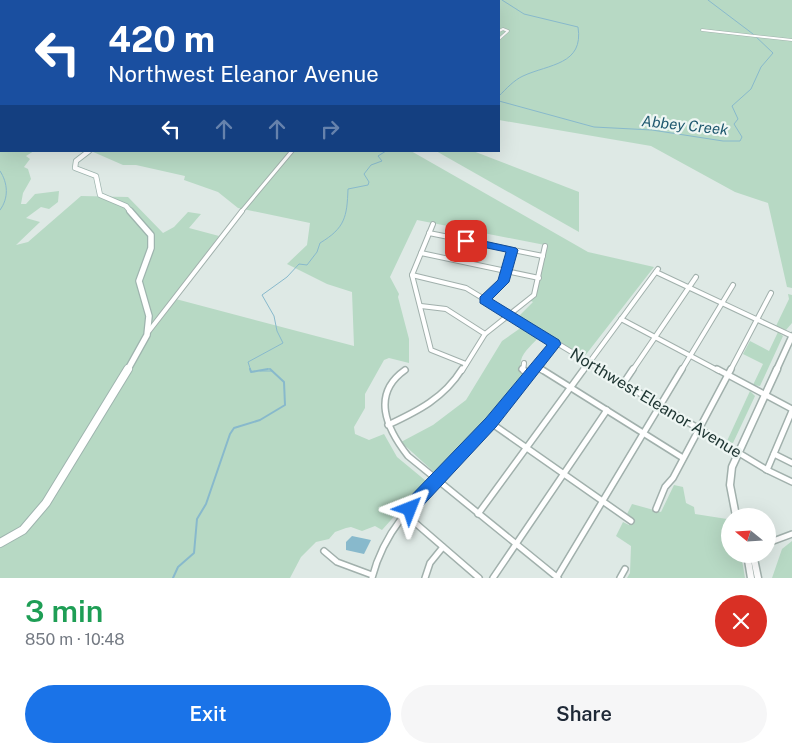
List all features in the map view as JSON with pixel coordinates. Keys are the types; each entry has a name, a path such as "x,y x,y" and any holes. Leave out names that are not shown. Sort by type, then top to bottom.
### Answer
{"main road":[{"path":"0,543 23,530 46,502 120,384 148,331 149,316 138,280 152,246 151,235 126,206 100,195 96,176 75,168 76,161 88,152"}],"street":[{"path":"500,30 504,28 508,31 500,38"},
{"path":"702,30 792,40"},
{"path":"148,331 211,249 291,152"},
{"path":"433,224 412,275 412,283 421,306 431,350 466,364"},
{"path":"429,233 543,256"},
{"path":"388,425 418,411 447,390 485,334 534,295 545,246"},
{"path":"484,300 503,282 512,250"},
{"path":"421,253 539,278"},
{"path":"478,514 657,270 722,303 792,335 732,467 730,485 734,508"},
{"name":"Northwest Eleanor Avenue","path":"412,275 466,288 555,344 767,470 792,482"},
{"path":"623,384 696,277"},
{"path":"405,370 395,377 386,394 385,414 395,440 408,456 557,578 733,285"},
{"path":"656,510 665,487 673,478 771,293"},
{"path":"421,306 446,309 485,334"},
{"path":"621,319 792,410 790,424 767,470"},
{"path":"324,551 337,562 372,576 386,538 405,514 491,423 555,344"},
{"path":"524,363 522,370 530,374"},
{"path":"536,366 683,458"},
{"path":"493,578 607,410"},
{"path":"491,423 631,521"},
{"path":"774,454 792,462"},
{"path":"405,514 479,578"},
{"path":"776,540 792,534"},
{"path":"425,578 430,563 443,547"},
{"path":"748,563 751,578"},
{"path":"755,563 758,578"},
{"path":"620,578 625,569"}],"green space":[{"path":"500,0 792,0 792,288 787,287 768,203 735,192 651,146 500,120"},
{"path":"0,152 32,152 26,156 30,159 24,167 28,169 31,179 23,193 21,204 26,204 35,194 59,191 58,202 49,209 41,207 26,218 40,222 16,245 28,242 81,196 128,197 163,233 174,227 188,212 201,214 189,228 219,236 172,298 354,346 352,292 327,284 287,264 307,245 310,223 238,208 218,192 184,180 185,176 136,165 123,165 93,152 413,152 588,252 654,267 584,357 519,316 533,302 529,300 534,294 545,245 417,220 390,277 399,294 398,297 409,339 409,363 389,358 384,360 365,394 365,408 354,427 355,434 369,440 384,434 397,457 426,481 382,530 375,526 362,531 351,527 335,532 329,539 316,542 301,557 290,578 0,578"},
{"path":"438,152 476,152 579,192 579,232"},
{"path":"788,294 792,295 792,323 786,330 776,326 789,299"},
{"path":"522,327 538,338 522,358 521,368 523,374 466,442 435,473 401,442 433,425 466,400 502,341"},
{"path":"778,332 783,336 760,386 753,385 763,364 743,354 750,341 769,351"},
{"path":"750,391 755,396 733,443 727,441"},
{"path":"674,485 683,487 686,503 694,507 695,514 721,518 721,563 742,563 745,578 627,578 630,573 631,546 616,536 623,522 629,525 631,517 627,514 632,504 661,512"},
{"path":"792,541 792,578 772,578 782,549"}],"water":[{"path":"352,536 371,540 364,554 346,550 346,542"}],"waterway":[{"path":"500,95 520,78 570,56 576,49 578,40 578,27 524,14 502,0"},
{"name":"Abbey Creek","path":"500,101 594,127 652,130 723,141 740,141 742,137 734,124 738,119 732,106 751,89 761,67 773,53 753,34 708,0"},
{"name":"Abbey Creek","path":"251,371 248,362 283,343 277,331 274,316 262,295 287,277 299,264 307,265 317,252 320,243 340,227 347,207 348,189 368,185 369,182 364,174 371,165 382,161 378,156 384,152"},
{"path":"0,171 6,185 5,201 0,210"},
{"name":"Abbey Creek","path":"250,369 251,372 268,369"},
{"name":"Abbey Creek","path":"173,578 178,567 194,553 197,519 206,504 230,434 234,428 260,420 285,405 284,382 270,369"},
{"name":"Abbey Creek","path":"260,371 272,371"}],"route":[{"path":"410,509 463,455 555,344 484,300 503,282 512,250 466,241"}]}
